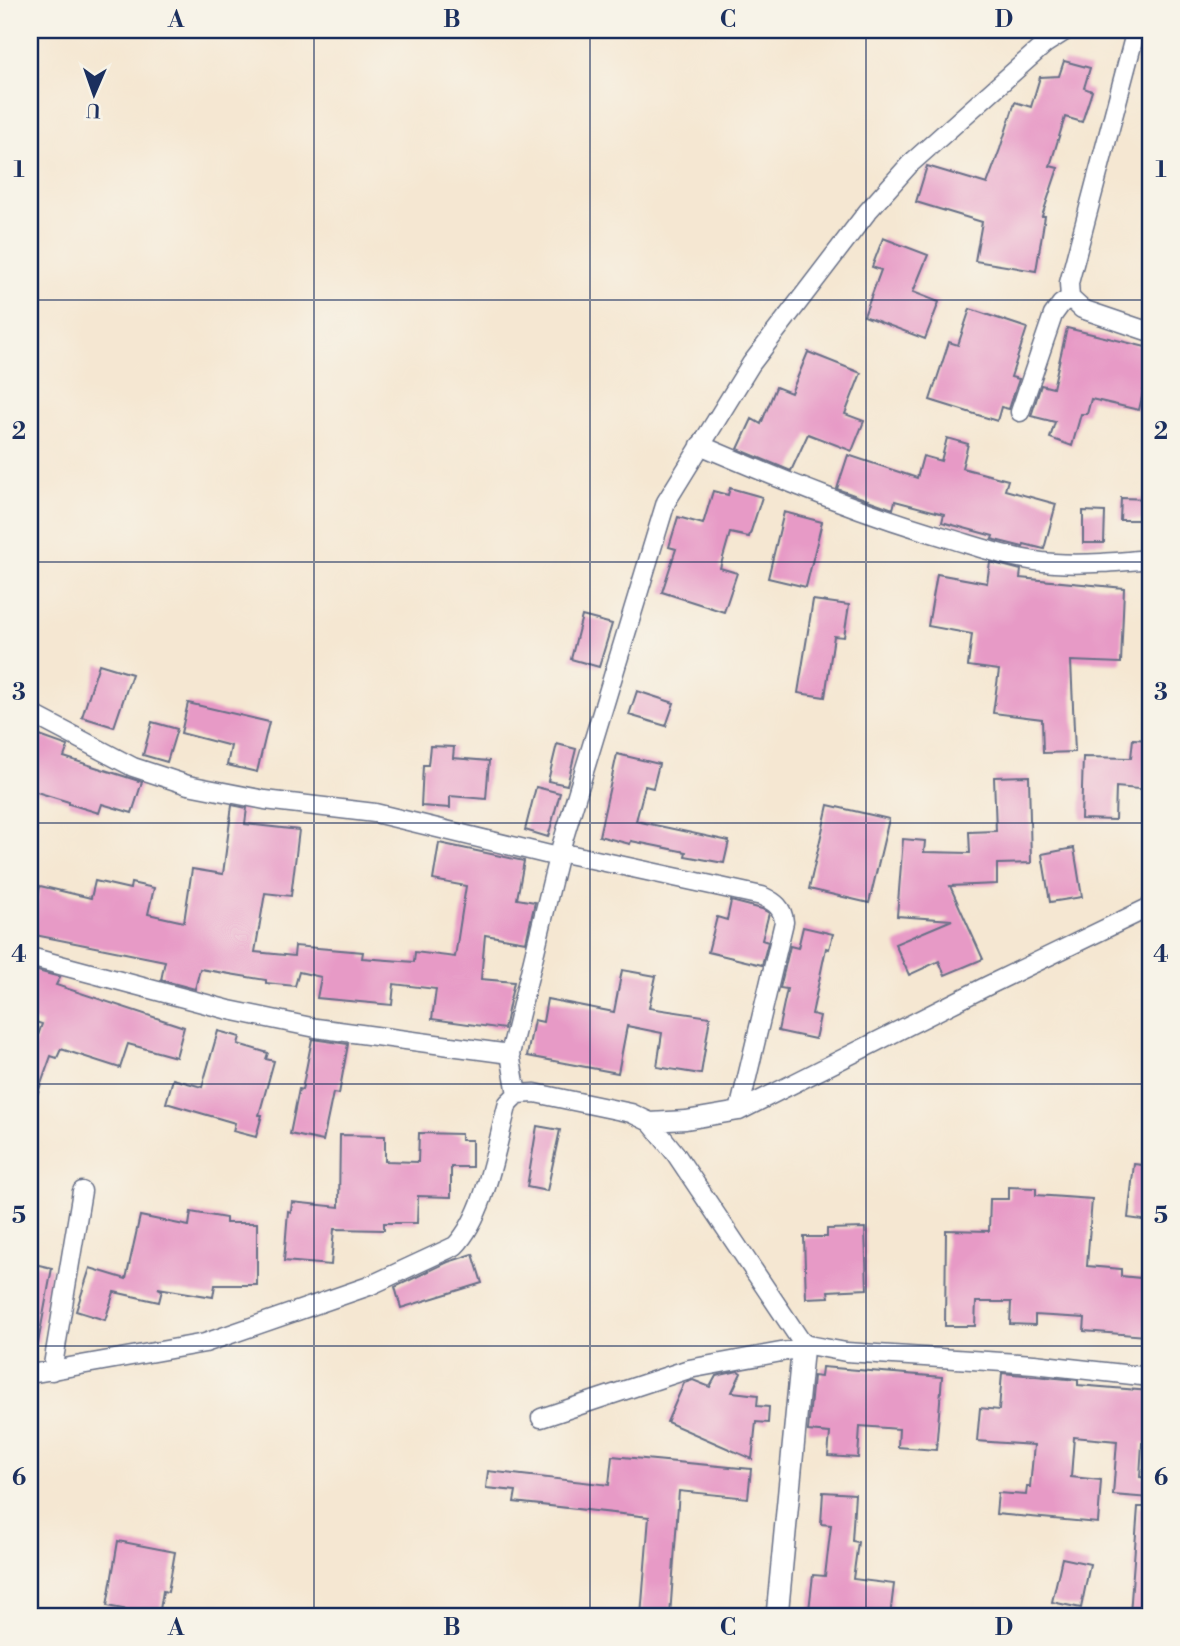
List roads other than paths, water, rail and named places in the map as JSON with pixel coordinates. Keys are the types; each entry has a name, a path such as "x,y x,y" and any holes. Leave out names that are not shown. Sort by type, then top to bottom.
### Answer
{"street":[{"path":"517,1094 510,1054 558,855 666,502 751,364 867,211 910,164 1045,44 1067,30"},
{"path":"1136,30 1069,283 1070,298 1082,309 1150,332"},
{"path":"1020,412 1053,315 1061,304 1070,298"},
{"path":"700,445 816,494 900,524 1016,558 1054,563 1099,564 1150,559"},
{"path":"30,713 133,767 168,780 265,800 375,813 558,855 762,896 779,906 784,922 739,1111"},
{"path":"650,1122 686,1120 739,1111 1150,907"},
{"path":"30,957 175,997 266,1018 316,1028 510,1054"},
{"path":"30,1374 205,1343 369,1286 455,1246 463,1238 476,1211 508,1103 517,1094 535,1093 631,1113 650,1122 675,1153 803,1346 782,1615"},
{"path":"52,1371 82,1191"},
{"path":"541,1418 689,1369 803,1346 846,1352 1034,1364 1150,1377"}]}
